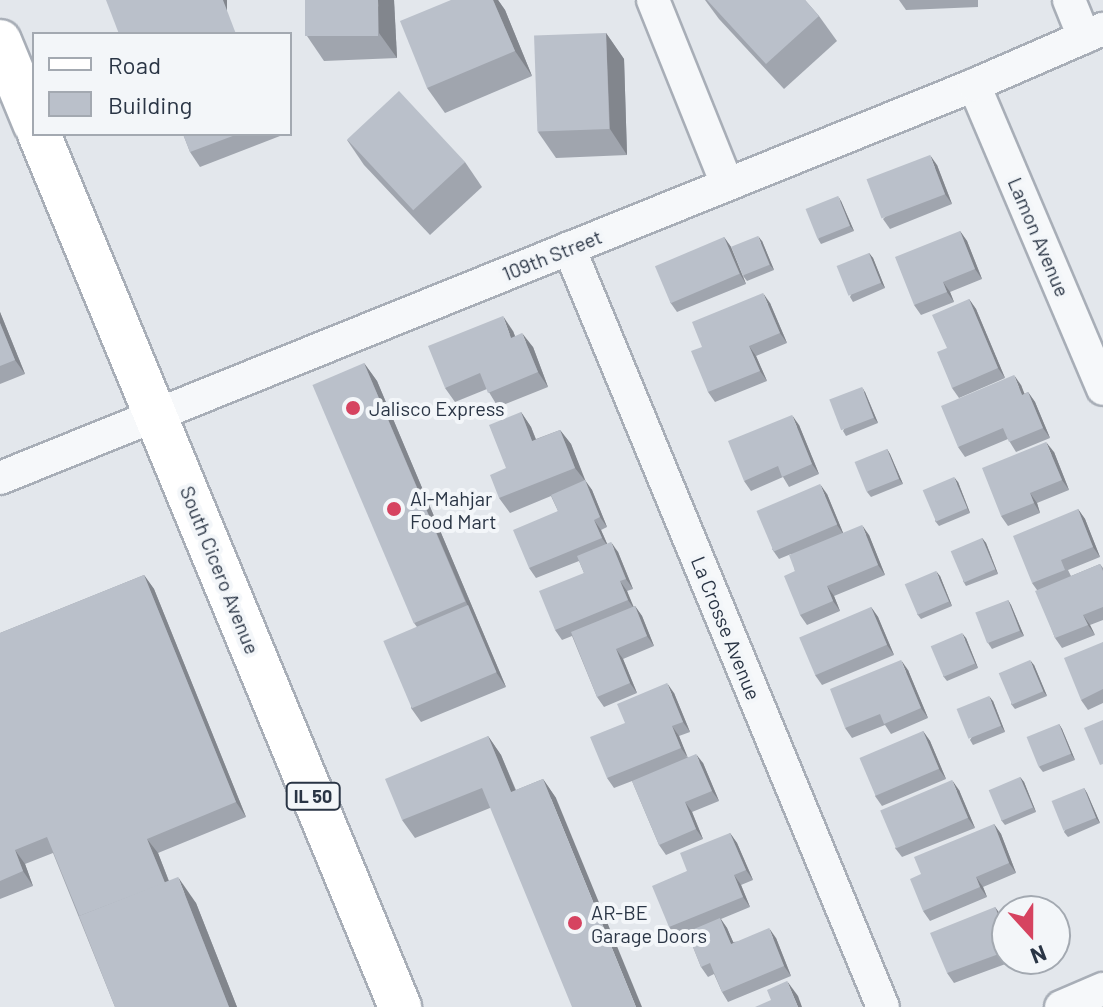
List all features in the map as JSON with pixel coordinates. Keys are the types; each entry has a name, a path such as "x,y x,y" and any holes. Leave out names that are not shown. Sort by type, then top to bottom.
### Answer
{"main road":[{"path":"0,41 32,118"},
{"name":"South Cicero Avenue","path":"40,136 400,1007"}],"street":[{"path":"653,0 727,184"},
{"path":"1069,0 1094,33"},
{"name":"109th Street","path":"0,478 974,85 1094,33"},
{"name":"Lamon Avenue","path":"974,85 1103,389"},
{"name":"La Crosse Avenue","path":"569,248 883,1007"},
{"path":"1061,1007 1103,989"}],"building":[{"path":"106,0 223,0 235,32 118,32"},
{"path":"305,0 378,0 378,36 305,36"},
{"path":"451,0 493,0 515,51 427,88 400,21"},
{"path":"707,0 805,0 819,16 766,64"},
{"path":"606,33 609,129 537,131 534,36"},
{"path":"399,91 465,162 413,210 347,139"},
{"path":"184,136 233,136 190,152"},
{"path":"930,155 945,194 882,219 867,179"},
{"path":"838,196 850,226 818,239 806,209"},
{"path":"960,231 975,269 943,282 947,292 914,305 895,257"},
{"path":"758,236 770,265 743,276 731,247"},
{"path":"724,237 740,274 671,303 655,266"},
{"path":"869,253 881,283 849,296 837,266"},
{"path":"763,293 780,333 749,346 760,371 708,392 691,351 702,347 692,322"},
{"path":"969,299 998,368 952,388 937,352 947,348 932,315"},
{"path":"503,316 511,338 522,333 538,372 488,393 480,373 445,388 428,346"},
{"path":"0,323 15,360 0,366"},
{"path":"364,363 465,601 414,623 312,385"},
{"path":"1014,375 1022,395 1028,392 1043,428 1009,442 1003,428 958,447 941,406"},
{"path":"862,387 874,418 841,430 829,400"},
{"path":"521,412 532,441 560,430 575,468 499,498 490,475 506,468 489,425"},
{"path":"792,415 812,464 782,477 778,466 744,481 728,441"},
{"path":"1046,442 1062,480 1030,493 1034,503 1001,516 982,468"},
{"path":"887,449 899,479 867,492 855,462"},
{"path":"954,477 967,508 936,522 923,490"},
{"path":"585,480 600,517 594,520 602,538 529,568 513,530 558,511 551,495"},
{"path":"820,484 837,525 774,551 756,511"},
{"path":"1078,509 1093,547 1061,560 1065,570 1032,583 1013,536"},
{"path":"862,525 878,565 827,586 833,601 800,615 784,576 795,571 789,555"},
{"path":"982,538 995,569 964,583 951,551"},
{"path":"611,542 626,579 620,581 628,600 555,630 539,591 584,573 577,556"},
{"path":"1100,564 1103,571 1103,607 1083,615 1088,625 1055,638 1035,591"},
{"path":"936,571 949,601 918,615 905,584"},
{"path":"144,575 236,802 147,839 165,883 79,916 47,837 15,850 23,871 0,881 0,633"},
{"path":"1008,600 1020,631 987,643 975,613"},
{"path":"468,605 497,672 412,708 383,641"},
{"path":"635,606 647,636 616,649 630,683 597,697 571,632"},
{"path":"871,607 887,645 815,675 799,637"},
{"path":"962,633 975,663 944,677 931,646"},
{"path":"1103,642 1103,689 1081,700 1064,658"},
{"path":"901,660 921,708 884,724 880,714 845,728 830,689"},
{"path":"1030,660 1043,691 1012,705 999,673"},
{"path":"667,683 683,722 672,726 681,748 607,778 590,737 625,723 617,704"},
{"path":"989,696 1001,726 969,739 957,709"},
{"path":"1103,720 1103,764 1100,765 1084,728"},
{"path":"1059,724 1071,754 1039,767 1027,737"},
{"path":"923,731 939,769 876,796 859,758"},
{"name":"AR-BE Garage Doors","path":"488,736 511,792 543,779 636,1007 572,1007 482,788 402,820 385,779"},
{"path":"696,754 712,791 685,802 696,829 659,845 632,781"},
{"path":"1020,777 1033,807 1002,821 989,790"},
{"path":"952,780 968,818 896,848 880,810"},
{"path":"1084,788 1096,818 1064,831 1052,801"},
{"path":"994,824 1009,863 976,877 980,887 923,911 910,879 921,874 914,857"},
{"path":"730,833 746,870 734,875 743,897 669,927 652,886 687,871 680,853"},
{"path":"178,877 229,1007 115,1007 79,916"},
{"path":"991,909 991,957 947,973 930,933"},
{"path":"720,918 731,944 769,928 784,966 722,992 710,963 701,967 687,932"},
{"path":"787,981 798,1007 755,1007 771,1000 767,990"}],"place":[{"name":"Jalisco Express","path":"353,408"},
{"name":"Al-Mahjar Food Mart","path":"394,509"},
{"name":"AR-BE Garage Doors","path":"575,923"}]}
